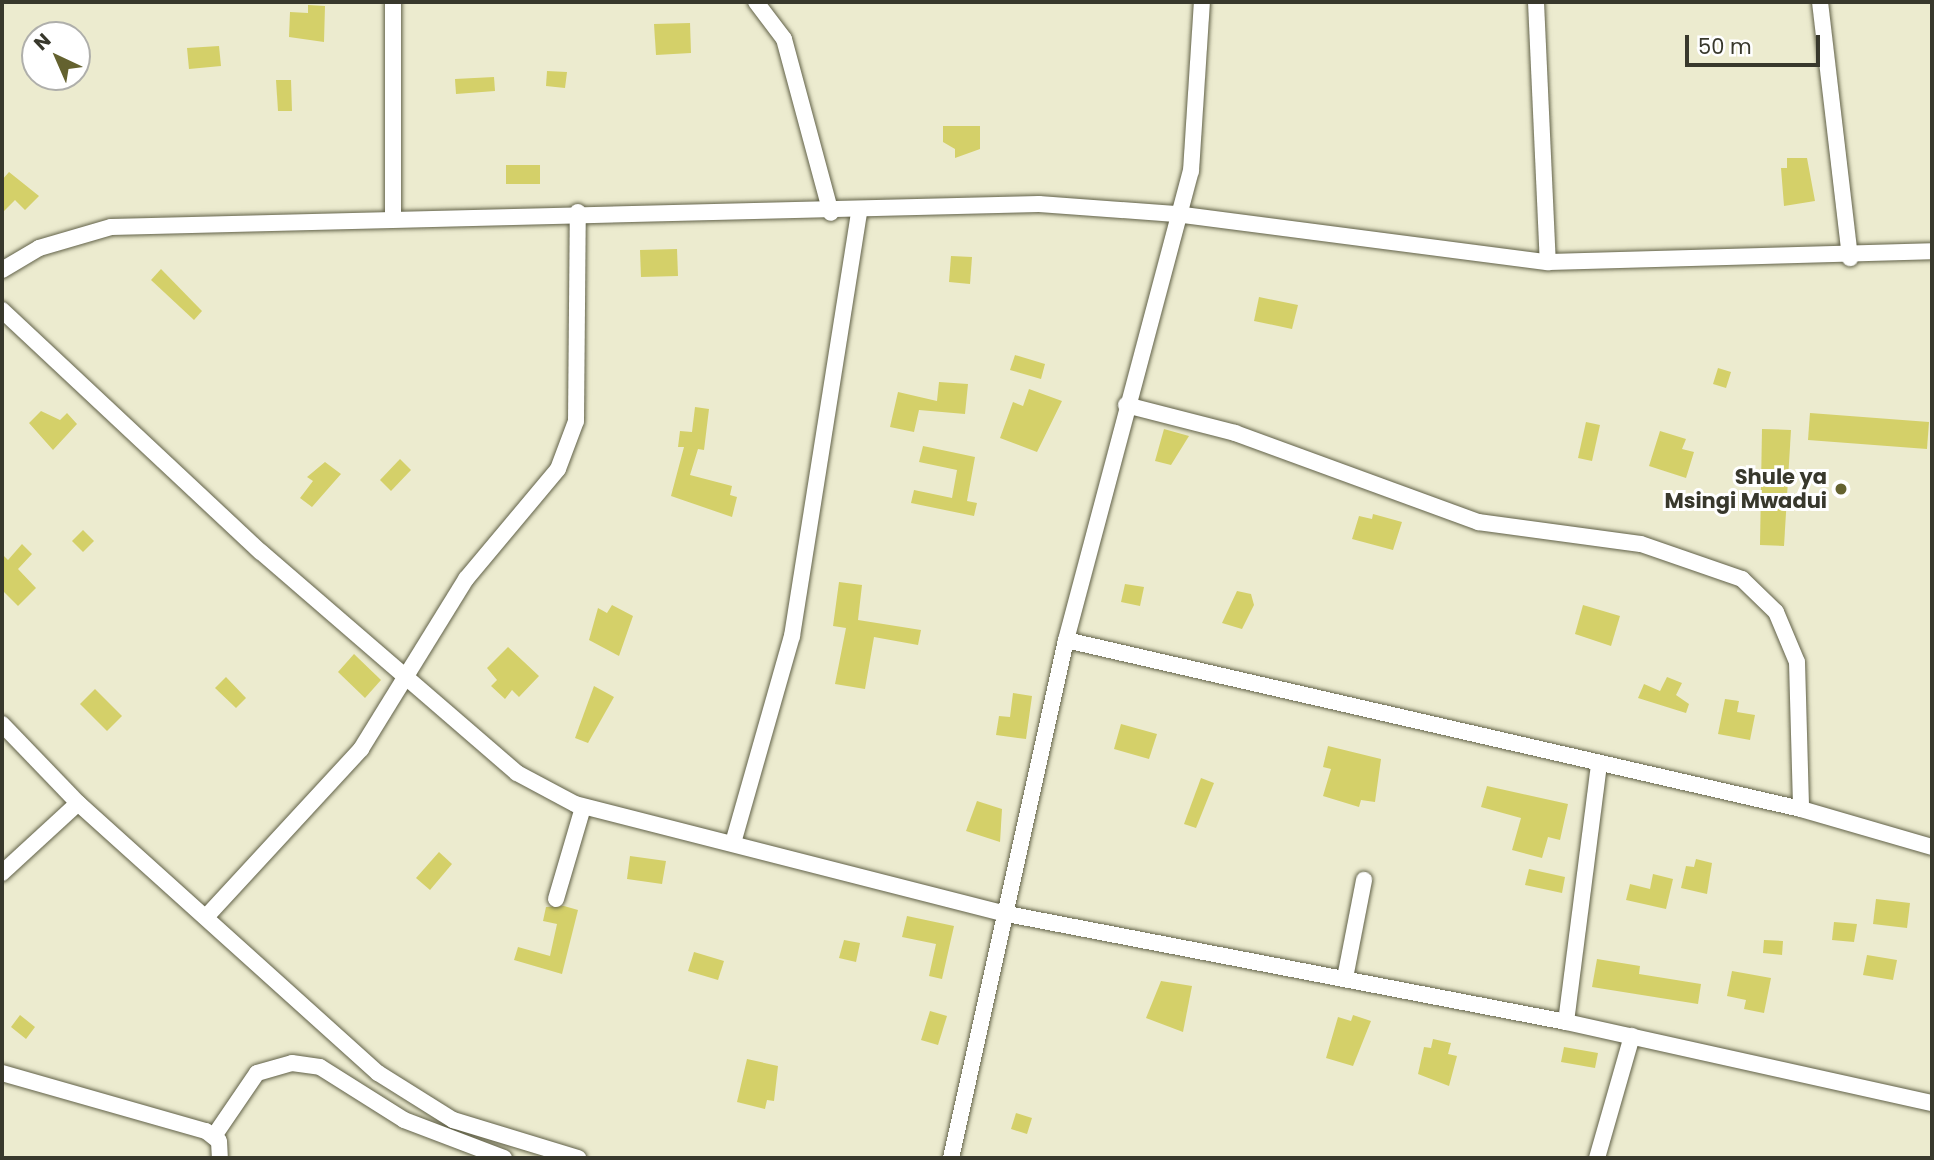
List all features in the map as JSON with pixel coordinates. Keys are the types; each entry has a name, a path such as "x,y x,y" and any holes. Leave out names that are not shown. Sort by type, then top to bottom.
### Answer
{"street":[{"path":"393,2 393,217"},
{"path":"756,2 784,39 831,213"},
{"path":"951,1158 1066,640 1176,214 1191,171 1202,2"},
{"path":"1536,2 1548,262"},
{"path":"1820,2 1850,258"},
{"path":"2,270 39,248 111,227 578,212 859,213 1039,204 1176,214 1548,262 1850,258 1932,251"},
{"path":"206,917 361,749 406,672 466,579 551,479 570,443 579,371 578,212"},
{"path":"733,842 792,636 859,213"},
{"path":"2,310 261,552 406,672 517,774 583,807 733,842 1007,914 1566,1022 1932,1102"},
{"path":"1126,405 1235,433 1478,522 1641,544 1742,579 1776,612 1797,662 1801,809"},
{"path":"1066,640 1599,765 1801,809 1932,847"},
{"path":"2,724 78,803 378,1073 453,1120 520,1151 578,1158"},
{"path":"1566,1022 1599,765"},
{"path":"2,873 78,803"},
{"path":"556,899 583,807"},
{"path":"1345,978 1364,880"},
{"path":"1597,1158 1632,1036"},
{"path":"220,1158 214,1136 257,1073 292,1063 320,1067 404,1120 504,1158"},
{"path":"2,1073 214,1136"}],"building":[{"path":"308,5 325,6 324,42 289,37 290,12 308,13"},
{"path":"690,23 691,53 656,55 654,24"},
{"path":"219,46 221,66 189,69 187,48"},
{"path":"547,71 567,72 565,88 546,86"},
{"path":"494,77 495,91 456,94 455,79"},
{"path":"276,80 291,80 292,111 278,111"},
{"path":"943,126 980,126 980,149 955,158 955,149 943,142"},
{"path":"1787,158 1807,158 1815,201 1784,206 1781,168 1787,168"},
{"path":"506,165 540,165 540,184 506,184"},
{"path":"9,172 39,196 25,210 15,200 2,213 2,180"},
{"path":"677,249 678,276 641,277 640,250"},
{"path":"951,256 972,257 970,284 949,282"},
{"path":"161,269 202,311 194,320 151,280"},
{"path":"1259,297 1298,305 1292,329 1254,321"},
{"path":"1015,355 1045,364 1041,379 1010,370"},
{"path":"1718,368 1731,372 1726,388 1713,384"},
{"path":"939,382 968,384 965,414 919,410 914,432 890,427 898,392 937,401"},
{"path":"1029,389 1062,401 1037,452 1000,438 1013,402 1023,406"},
{"path":"695,407 709,409 704,450 698,449 690,475 732,486 730,495 737,497 732,517 671,496 684,447 678,447 680,431 692,432"},
{"path":"41,411 60,420 67,413 77,424 53,450 29,423"},
{"path":"1810,413 1929,422 1927,449 1808,440"},
{"path":"1586,422 1600,425 1592,461 1578,458"},
{"path":"1164,429 1189,436 1171,465 1155,461"},
{"path":"1762,429 1791,430 1784,546 1760,545"},
{"path":"1660,431 1686,439 1682,449 1694,452 1686,478 1649,466"},
{"path":"923,446 975,457 967,501 977,503 974,516 911,503 914,490 952,498 957,470 919,462"},
{"path":"400,459 411,470 391,491 380,480"},
{"path":"325,462 341,474 312,507 300,498 313,481 307,477"},
{"path":"1373,514 1402,522 1393,550 1352,539 1359,516 1372,519"},
{"path":"83,530 94,541 83,552 72,541"},
{"path":"22,544 32,554 18,569 36,588 18,606 2,590 2,554 8,560"},
{"path":"839,582 862,585 858,620 921,630 918,645 874,637 865,689 835,684 846,628 833,626"},
{"path":"1125,584 1144,587 1140,606 1121,602"},
{"path":"1237,591 1251,594 1254,605 1242,629 1222,623"},
{"path":"612,605 633,616 619,656 589,640 598,608 607,613"},
{"path":"1583,605 1620,616 1611,646 1575,634"},
{"path":"508,647 539,676 519,697 512,690 505,699 491,686 497,680 487,668"},
{"path":"354,654 381,680 365,698 338,672"},
{"path":"226,677 246,698 236,708 215,688"},
{"path":"1667,677 1682,683 1676,695 1689,704 1686,713 1638,698 1644,684 1660,691"},
{"path":"594,686 614,697 588,743 575,738"},
{"path":"95,689 122,716 107,731 80,704"},
{"path":"1013,693 1032,696 1026,739 996,735 999,716 1010,717"},
{"path":"1725,699 1739,701 1737,712 1755,715 1750,740 1718,734"},
{"path":"1121,724 1157,734 1149,759 1114,749"},
{"path":"1328,746 1381,759 1375,802 1361,800 1359,807 1323,796 1331,769 1323,767"},
{"path":"1201,778 1214,783 1196,828 1184,824"},
{"path":"1487,786 1568,804 1560,840 1548,837 1542,858 1512,850 1521,818 1481,807"},
{"path":"977,801 1002,809 1000,842 966,831"},
{"path":"439,852 452,864 430,890 416,878"},
{"path":"630,856 666,861 662,884 627,879"},
{"path":"1696,859 1712,863 1707,894 1681,888 1686,866 1694,867"},
{"path":"1529,869 1565,877 1562,893 1525,885"},
{"path":"1653,874 1673,879 1666,909 1626,900 1630,884 1650,889"},
{"path":"1876,899 1910,903 1907,928 1873,924"},
{"path":"564,906 578,910 562,974 514,960 518,947 550,956 557,924 543,921 546,907"},
{"path":"907,916 954,926 942,979 929,976 936,944 902,937"},
{"path":"1834,922 1857,924 1854,942 1832,940"},
{"path":"844,940 860,943 856,962 839,958"},
{"path":"1764,940 1783,941 1782,955 1763,953"},
{"path":"694,952 724,961 718,980 688,971"},
{"path":"1867,955 1897,960 1893,980 1863,975"},
{"path":"1597,959 1640,966 1639,974 1701,984 1698,1004 1592,987"},
{"path":"1732,971 1771,978 1764,1013 1744,1009 1746,1000 1727,996"},
{"path":"1161,981 1192,986 1183,1032 1146,1018"},
{"path":"930,1011 947,1016 938,1045 921,1040"},
{"path":"20,1015 35,1027 26,1039 11,1027"},
{"path":"1353,1015 1371,1021 1353,1066 1326,1058 1338,1017 1351,1021"},
{"path":"1433,1039 1451,1043 1448,1054 1457,1056 1449,1086 1418,1074 1424,1047 1431,1048"},
{"path":"1564,1047 1598,1053 1595,1068 1561,1062"},
{"path":"747,1059 778,1066 774,1101 767,1100 765,1109 737,1102"},
{"path":"1016,1113 1032,1118 1027,1134 1011,1129"}],"place":[{"name":"Shule ya Msingi Mwadui","path":"1841,489"}]}
